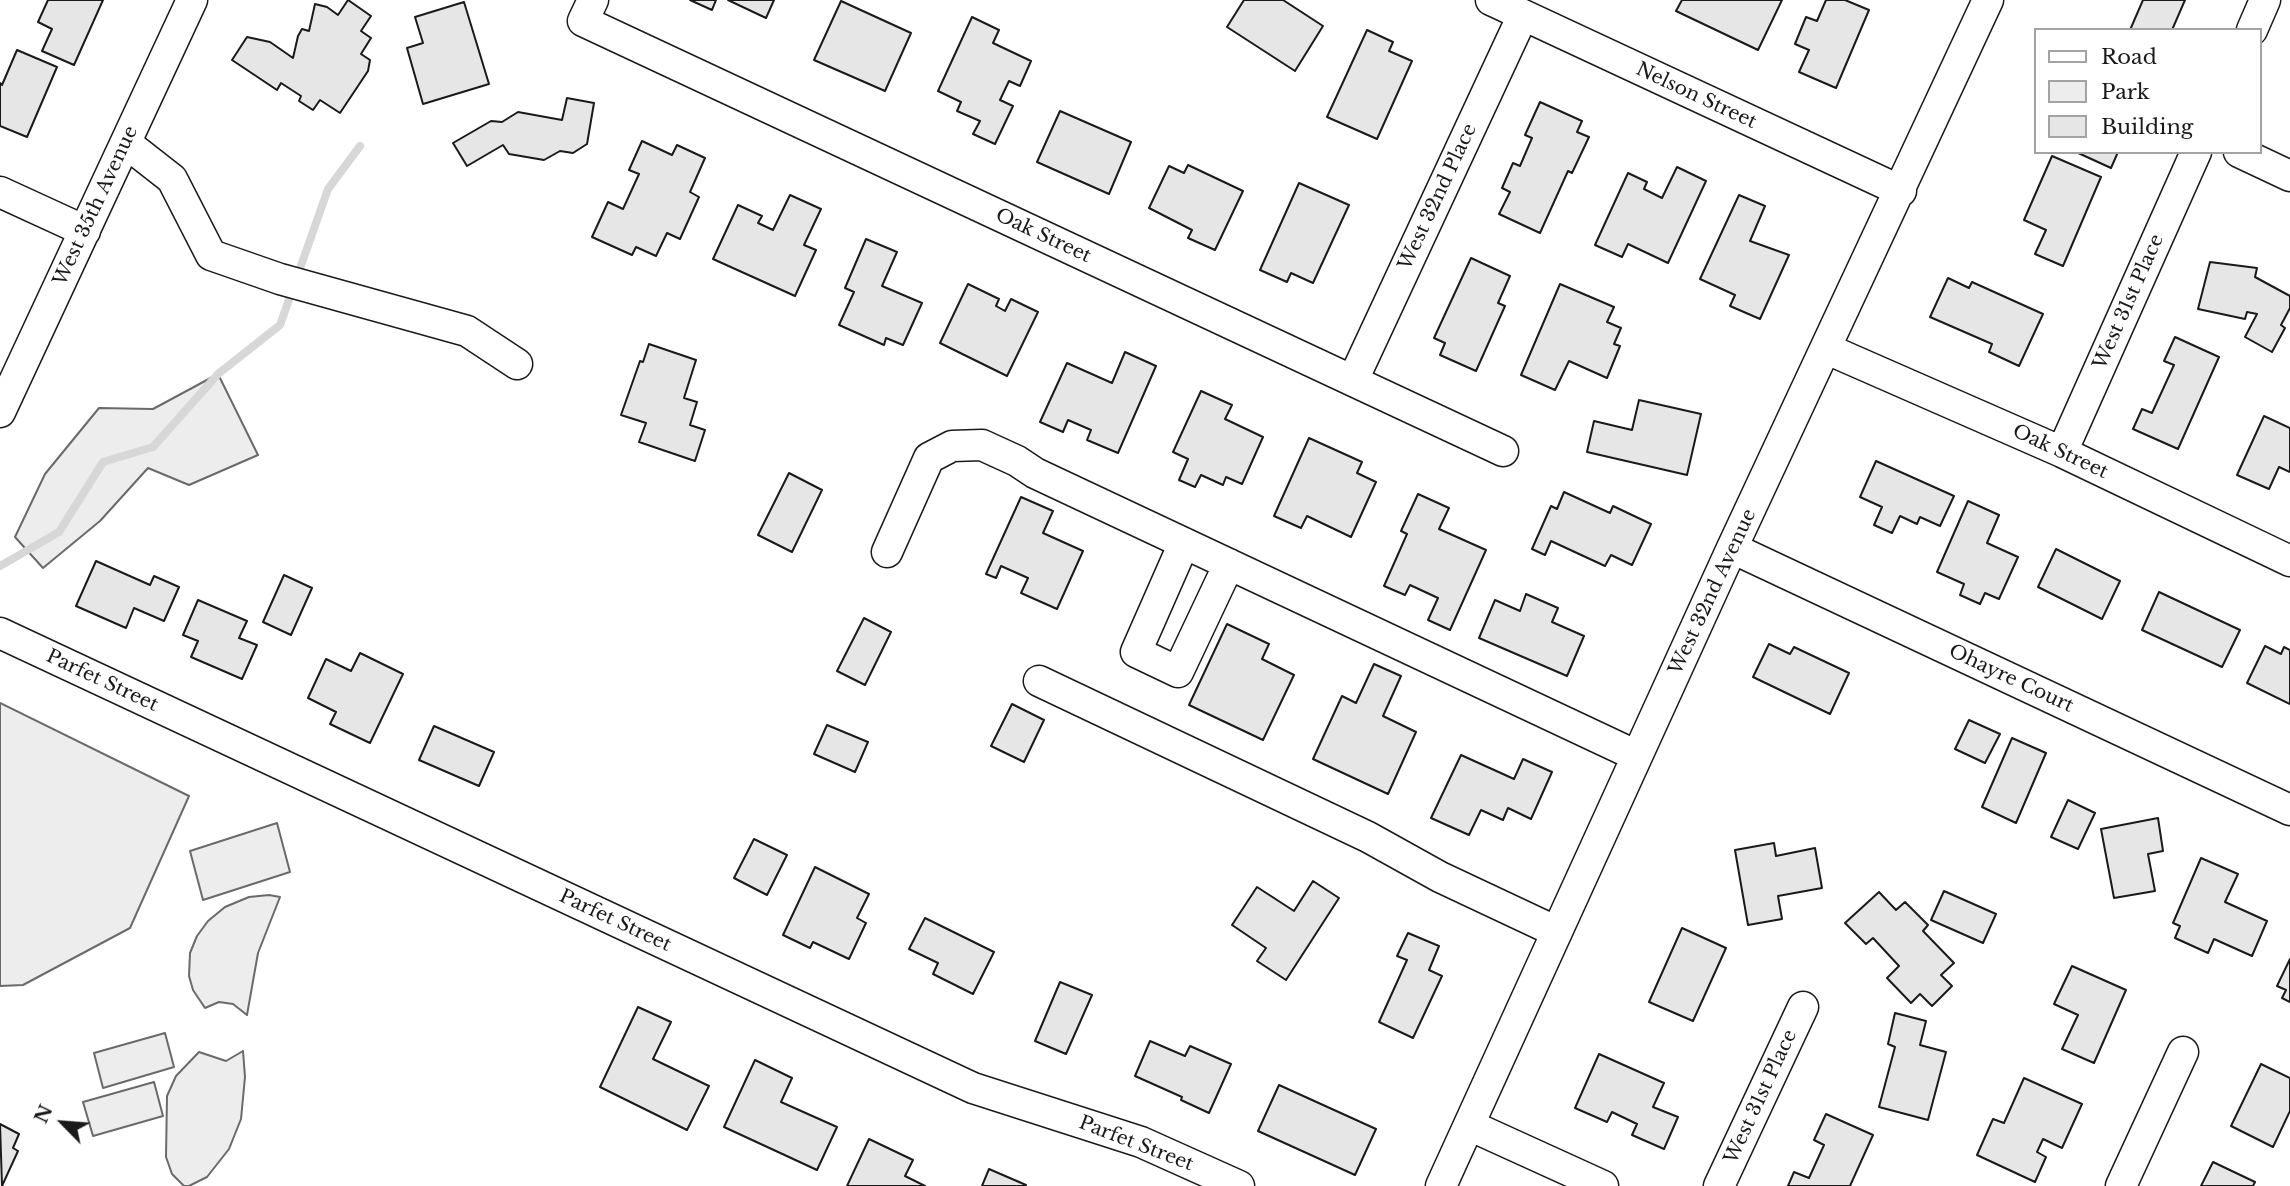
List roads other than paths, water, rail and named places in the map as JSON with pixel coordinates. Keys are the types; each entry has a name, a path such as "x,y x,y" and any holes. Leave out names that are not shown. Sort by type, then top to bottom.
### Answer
{"street":[{"name":"West 35th Avenue","path":"0,412 192,0"},
{"name":"Nelson Street","path":"1492,0 1901,191"},
{"name":"West 32nd Avenue","path":"1441,1186 1732,548 1988,0"},
{"path":"2253,28 2265,0"},
{"name":"Oak Street","path":"588,11 1503,451"},
{"name":"West 32nd Place","path":"1353,380 1523,15"},
{"path":"126,143 172,179 211,255 294,282 467,331 517,365"},
{"name":"West 31st Place","path":"2062,452 2195,154"},
{"path":"2243,154 2290,176"},
{"path":"0,192 85,231"},
{"name":"Oak Street","path":"1827,349 2062,452 2290,561"},
{"path":"887,552 929,458 952,446 982,445 1017,461 1035,473 1637,756"},
{"path":"1184,543 1136,652 1167,667 1178,672 1229,564"},
{"name":"Ohayre Court","path":"1732,548 2290,810"},
{"name":"Parfet Street","path":"0,633 973,1088 1141,1142 1239,1186"},
{"path":"1039,681 1355,831 1440,877 1558,932"},
{"name":"West 31st Place","path":"1719,1186 1803,1007"},
{"path":"2121,1186 2183,1052"},
{"path":"1469,1125 1603,1186"}],"waterway":[{"path":"0,566 59,532 103,462 153,447 218,374 280,325 328,189 360,146"}]}
